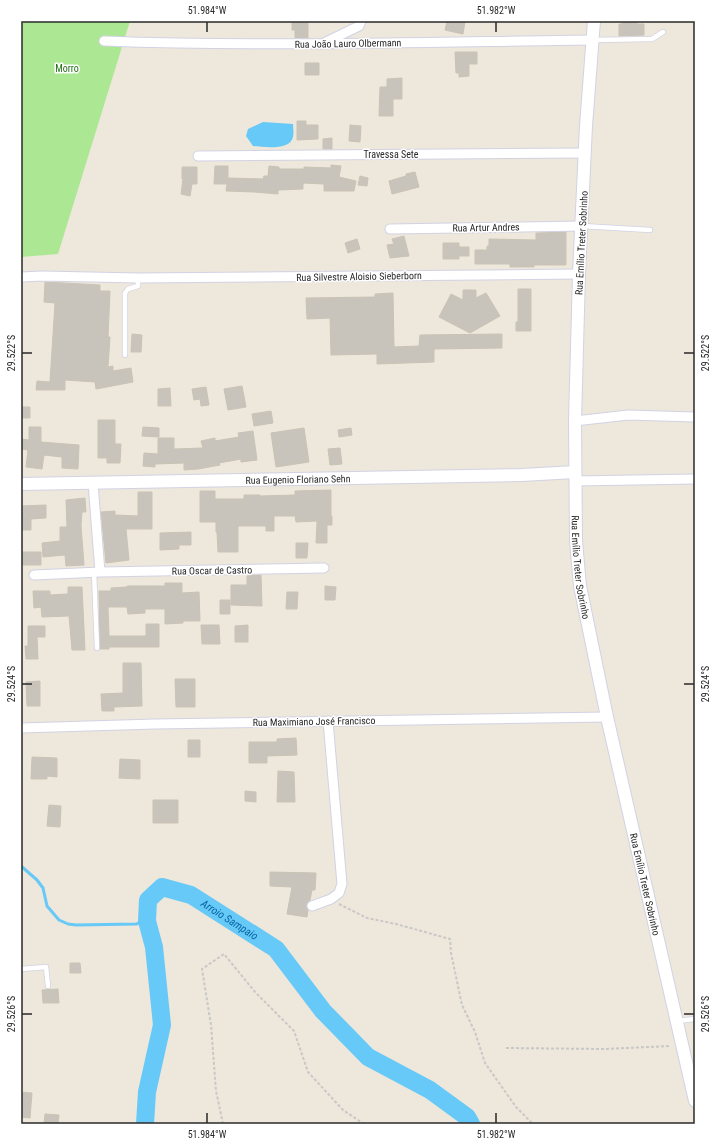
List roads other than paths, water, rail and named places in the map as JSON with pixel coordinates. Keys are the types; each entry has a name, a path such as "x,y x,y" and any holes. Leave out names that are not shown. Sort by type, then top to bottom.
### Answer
{"main road":[{"name":"Rua Emílio Treter Sobrinho","path":"594,21 579,274 575,421 576,541 580,586 607,717 695,1101"},
{"name":"Rua Eugenio Floriano Sehn","path":"21,484 522,475 575,477"}],"street":[{"path":"323,44 359,26 361,21"},
{"name":"Rua João Lauro Olbermann","path":"104,41 186,44 323,44 592,40"},
{"name":"Travessa Sete","path":"198,156 585,153"},
{"name":"Rua Artur Andres","path":"390,229 582,226"},
{"name":"Rua Silvestre Aloisio Sieberborn","path":"21,277 138,278 579,274"},
{"path":"575,421 628,415 695,417"},
{"path":"575,477 695,479"},
{"path":"93,483 97,572"},
{"name":"Rua Oscar de Castro","path":"34,575 97,572 324,568"},
{"name":"Rua Maximiano José Francisco","path":"21,728 155,724 607,717"},
{"path":"312,906 331,899 338,893 342,884 328,721"}],"lane":[{"path":"592,40 652,39 663,32"},
{"path":"582,226 650,230"},
{"path":"125,355 125,294 128,289 138,286 138,278"},
{"path":"97,572 97,648"},
{"path":"21,969 46,968 48,986"},
{"path":"677,1021 695,1019"}],"water":[{"path":"263,122 293,124 293,137 291,141 282,146 276,147 253,146 246,136 248,129"}],"waterway":[{"path":"21,866 37,880 43,888 47,906 59,920 68,924 136,924 147,921"},
{"name":"Arroio Sampaio","path":"145,1124 147,1092 162,1025 154,947 147,921 148,900 162,887 191,895 276,949 323,1011 368,1057 430,1090 467,1117 471,1124"}],"park label":[{"name":"Morro","path":"67,68"}]}
